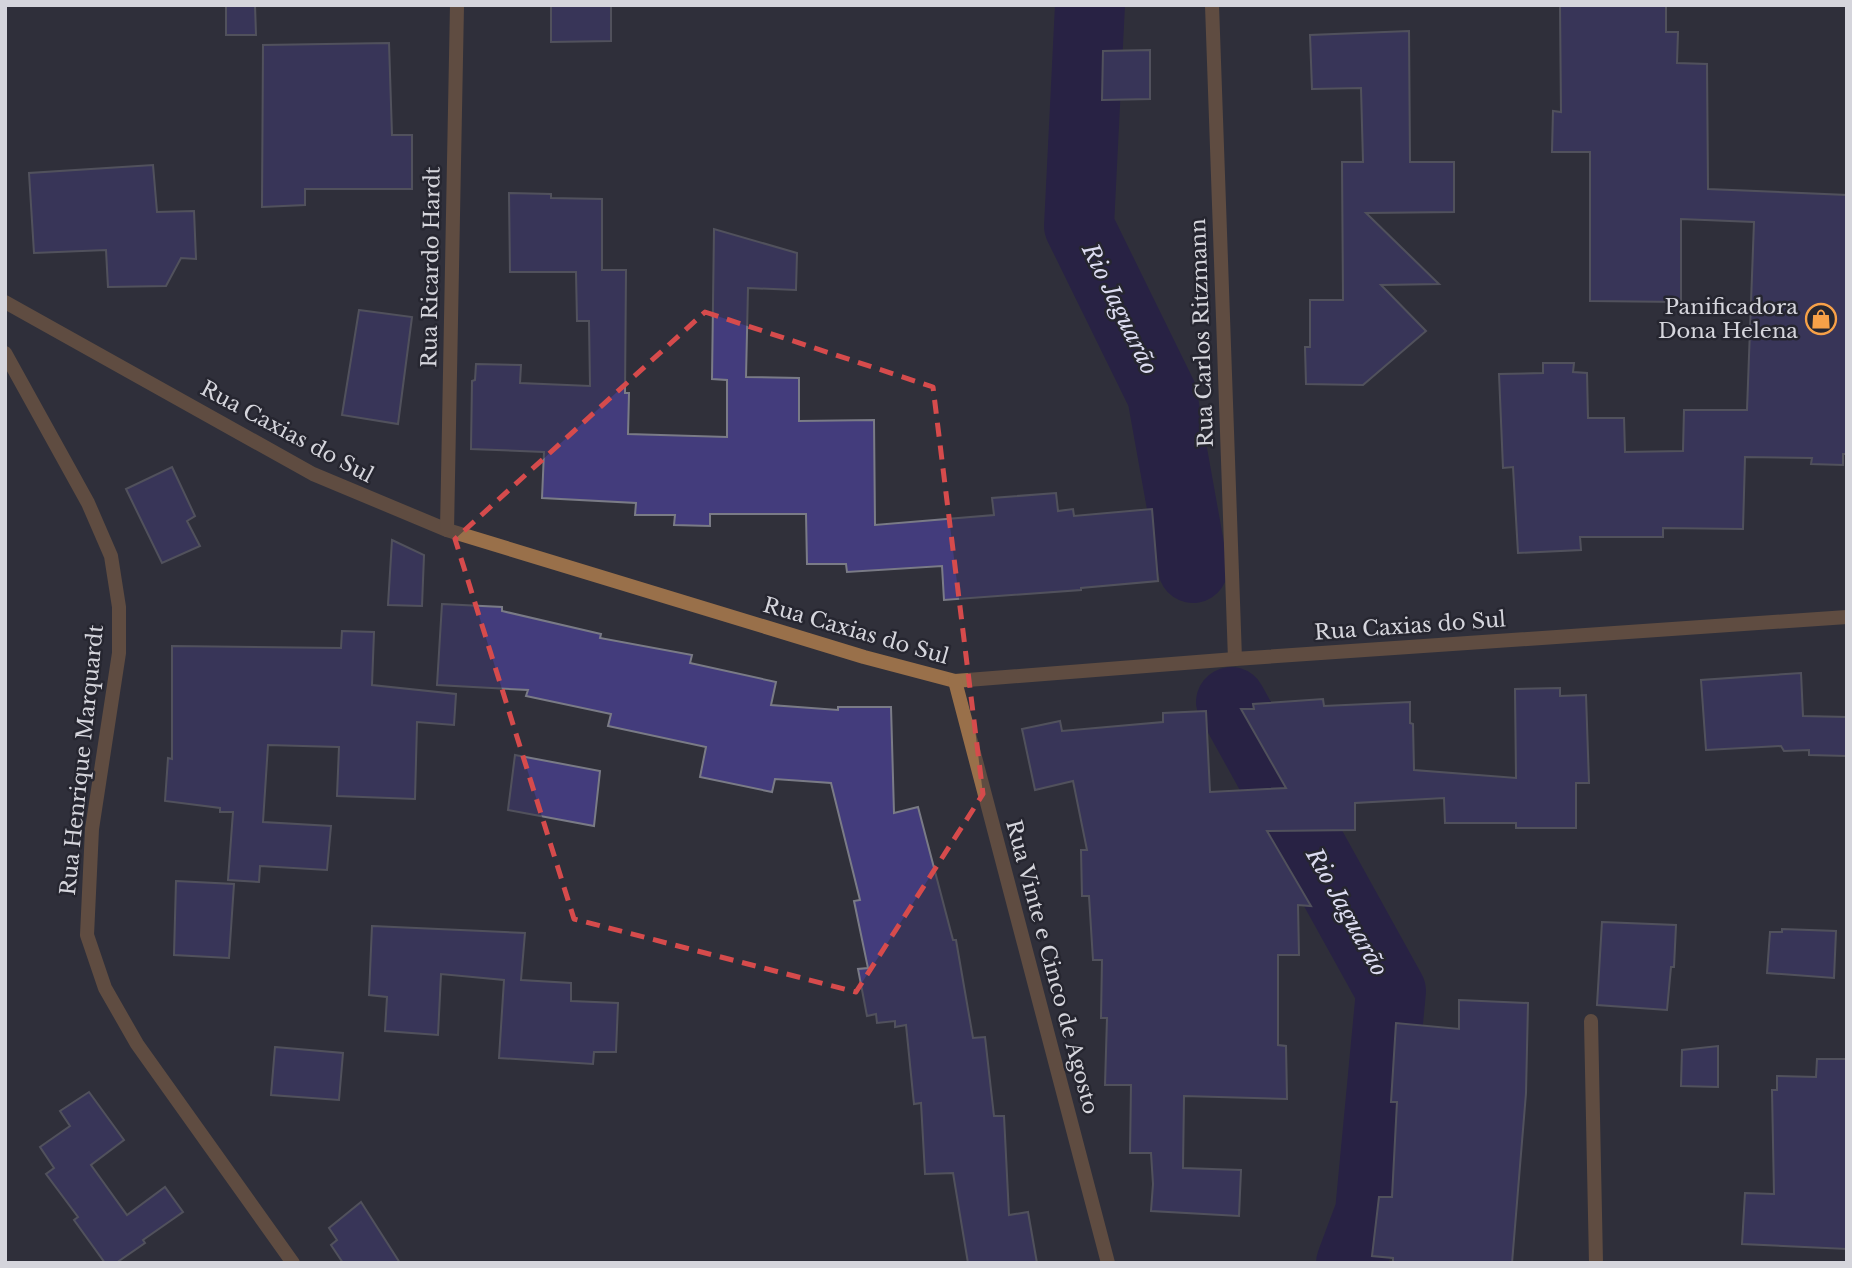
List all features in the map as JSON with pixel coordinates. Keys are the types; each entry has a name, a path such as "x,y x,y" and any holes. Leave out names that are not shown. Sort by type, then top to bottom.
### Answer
{"street":[{"name":"Rua Ricardo Hardt","path":"447,530 457,5"},
{"name":"Rua Carlos Ritzmann","path":"1212,5 1235,659"},
{"name":"Rua Caxias do Sul","path":"5,302 313,474 447,530 864,657 956,681 1847,617"},
{"name":"Rua Henrique Marquardt","path":"5,353 88,503 111,556 119,607 119,653 92,829 87,935 105,988 137,1044 293,1263"},
{"name":"Rua Vinte e Cinco de Agosto","path":"956,681 1108,1263"},
{"path":"1591,1021 1596,1263"}],"highlighted area":[{"path":"705,312 933,387 983,794 856,992 574,919 455,539"}],"building":[{"path":"226,5 255,5 256,35 226,35"},
{"path":"551,5 611,5 611,41 551,42"},
{"path":"1560,5 1666,5 1666,32 1678,32 1677,63 1707,64 1708,189 1847,195 1847,454 1843,454 1843,465 1811,464 1812,458 1745,457 1743,529 1663,528 1663,537 1580,537 1581,550 1518,553 1513,467 1503,468 1499,374 1543,373 1543,363 1574,363 1573,372 1587,373 1588,418 1624,418 1625,452 1683,451 1684,410 1747,410 1754,222 1681,219 1681,302 1590,301 1590,152 1552,152 1553,111 1561,112"},
{"path":"1409,31 1410,162 1454,162 1454,212 1366,213 1439,284 1381,285 1426,331 1363,385 1306,384 1305,347 1310,347 1310,300 1343,300 1342,162 1363,162 1361,88 1312,89 1310,35"},
{"path":"389,43 392,135 412,135 412,189 305,189 305,205 262,207 263,45"},
{"path":"1150,50 1150,99 1102,100 1103,51"},
{"path":"153,165 157,212 194,211 196,259 181,258 166,286 108,287 106,250 34,253 29,173"},
{"path":"509,193 551,194 551,198 602,199 602,270 626,270 625,393 629,393 628,434 727,437 727,380 712,379 714,229 797,253 796,290 748,288 746,377 799,378 799,421 874,420 875,525 994,515 992,498 1056,493 1058,511 1073,509 1074,516 1152,509 1158,581 1081,590 944,600 942,566 847,572 846,564 807,564 806,514 710,514 710,526 674,525 675,515 635,515 636,503 542,498 544,452 471,449 472,381 475,380 476,364 521,365 520,383 590,386 589,321 577,321 576,272 510,272"},
{"path":"359,310 412,317 398,424 342,415"},
{"path":"172,467 195,516 187,521 200,546 162,563 126,489"},
{"path":"392,540 424,555 422,606 388,605"},
{"path":"442,604 502,607 502,611 601,634 600,638 692,655 690,663 776,682 771,705 838,710 838,707 891,707 894,813 918,807 953,940 956,940 973,1038 985,1037 994,1116 1004,1116 1009,1215 1028,1212 1037,1263 968,1263 953,1173 925,1174 921,1103 914,1104 906,1025 895,1027 895,1021 877,1023 876,1014 867,1016 858,969 868,968 854,901 860,900 831,783 775,779 772,792 700,777 706,747 608,726 611,714 526,696 528,690 437,685"},
{"path":"342,631 374,632 372,685 456,694 454,725 417,722 415,799 337,796 339,747 268,745 263,822 331,826 327,870 260,866 259,882 228,880 233,812 165,801 168,758 172,759 172,646 341,648"},
{"path":"1801,673 1803,716 1847,717 1847,756 1809,755 1809,750 1784,751 1781,746 1706,750 1701,680"},
{"path":"1560,688 1560,696 1586,695 1589,783 1576,783 1576,828 1516,828 1516,823 1445,823 1444,798 1355,803 1355,830 1267,831 1311,906 1298,905 1299,955 1278,955 1278,1045 1286,1046 1287,1099 1184,1096 1183,1168 1241,1170 1239,1216 1151,1211 1151,1153 1130,1153 1131,1085 1105,1085 1107,1018 1101,1018 1102,960 1093,960 1089,896 1082,896 1081,850 1087,850 1073,781 1035,790 1022,729 1060,721 1062,731 1163,722 1163,713 1206,711 1210,792 1286,788 1241,709 1254,709 1253,704 1323,699 1324,706 1410,702 1414,770 1516,778 1515,689"},
{"path":"515,755 600,771 594,826 508,810"},
{"path":"176,881 234,884 229,958 174,955"},
{"path":"1602,922 1676,925 1674,967 1671,967 1667,1010 1597,1005"},
{"path":"372,926 525,933 521,980 571,983 571,1001 618,1003 616,1052 594,1052 593,1064 499,1058 504,980 441,974 438,1035 385,1031 387,997 369,995"},
{"path":"1782,929 1836,931 1834,978 1767,973 1770,932 1782,932"},
{"path":"1459,1000 1528,1003 1526,1093 1512,1263 1393,1263 1393,1258 1372,1256 1379,1197 1392,1197 1397,1102 1391,1102 1396,1023 1459,1029"},
{"path":"1718,1046 1718,1087 1681,1086 1682,1050"},
{"path":"275,1047 343,1053 339,1100 271,1095"},
{"path":"1817,1059 1847,1059 1847,1249 1742,1244 1745,1193 1774,1194 1772,1090 1777,1090 1777,1076 1816,1077"},
{"path":"89,1092 124,1140 91,1165 127,1215 165,1187 183,1212 116,1263 105,1263 74,1220 78,1217 46,1174 54,1168 40,1147 70,1126 60,1111"},
{"path":"361,1202 400,1263 343,1263 331,1245 337,1240 329,1228"}],"waterway":[{"name":"Rio Jaguarão","path":"1090,5 1079,226 1162,395 1193,568"},
{"name":"Rio Jaguarão","path":"1231,702 1391,991 1370,1212 1351,1263"}],"place":[{"name":"Panificadora Dona Helena","path":"1821,319"}]}
